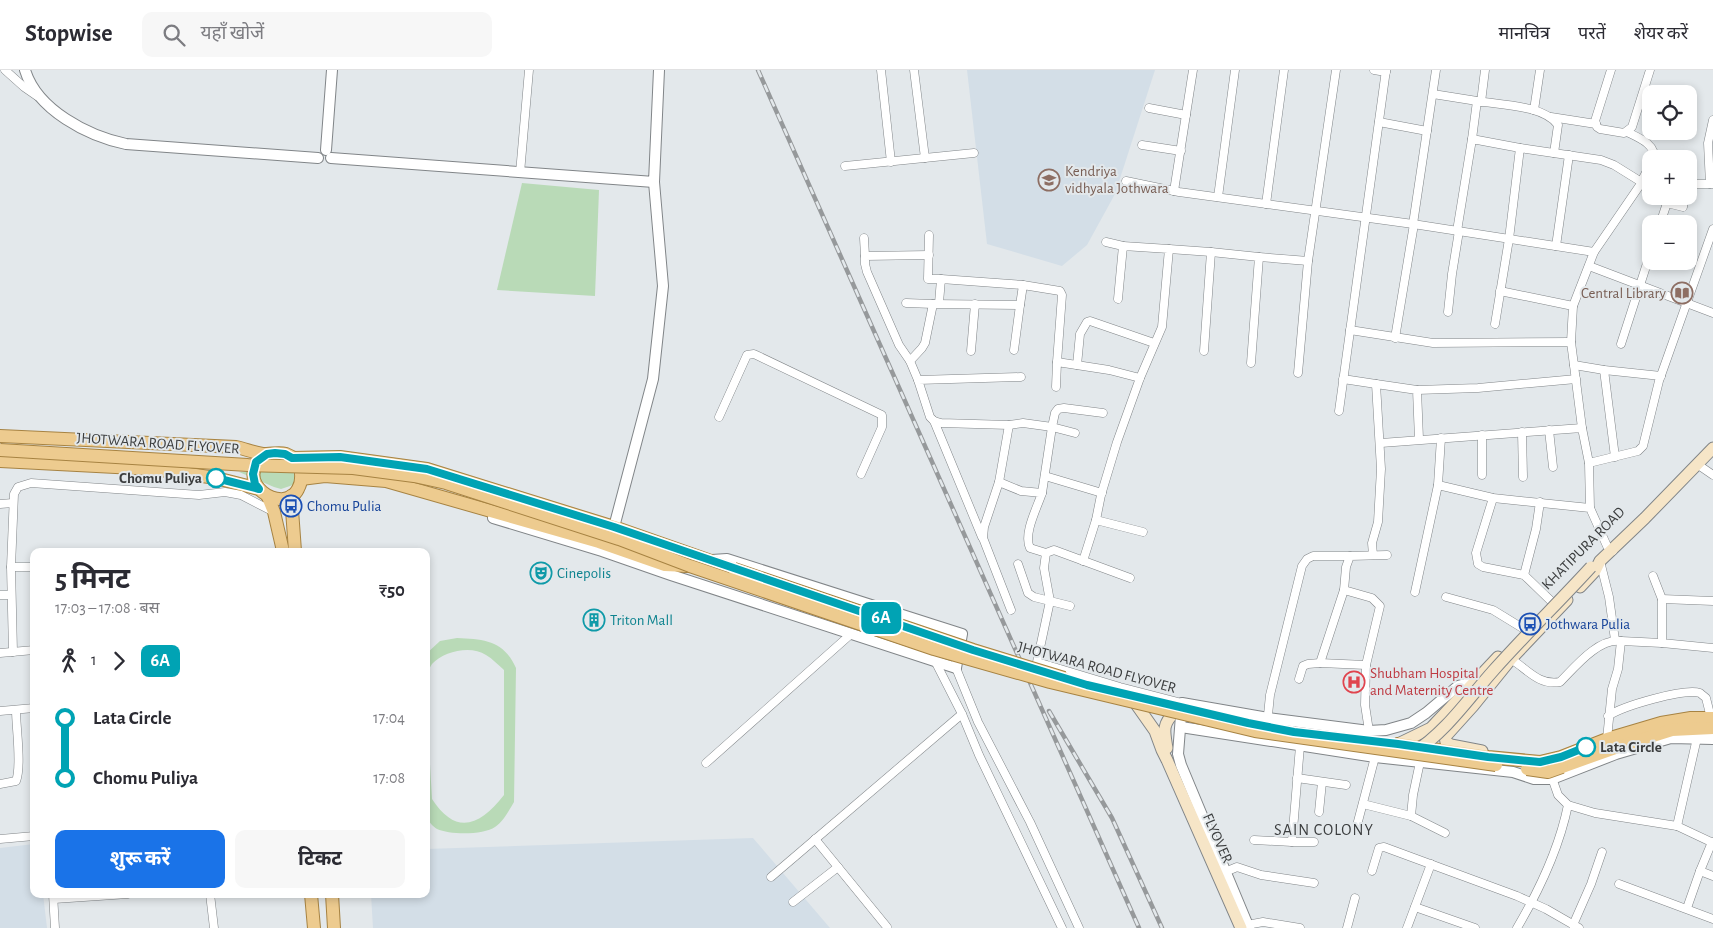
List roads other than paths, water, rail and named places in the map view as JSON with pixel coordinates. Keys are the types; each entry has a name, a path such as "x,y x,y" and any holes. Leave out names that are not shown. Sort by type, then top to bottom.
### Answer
{"main road":[{"path":"0,436 236,447 267,454 285,454 298,464 301,480 298,489 291,496 278,499 216,478 154,469 0,461"},
{"name":"KHATIPURA ROAD","path":"1398,744 1431,728 1524,629 1610,548 1713,438"},
{"path":"1416,758 1501,662 1610,548 1713,448"},
{"name":"JHOTWARA ROAD FLYOVER","path":"0,450 248,465 353,468 414,476 446,483 619,539 690,566 934,649 1050,682 1136,704 1179,708 1255,731 1416,758 1504,766 1528,766"},
{"path":"267,454 256,462 253,469 254,480 274,512 282,548"},
{"name":"JHOTWARA ROAD FLYOVER","path":"292,458 340,457 427,469 614,527 973,650 1087,685 1294,732 1482,756 1528,766"},
{"name":"JHOTWARA ROAD FLYOVER","path":"301,480 325,476 386,481 599,542 665,565 690,566"},
{"path":"291,496 295,548"},
{"path":"1482,756 1482,750 1446,743 1445,737 1511,659 1595,572 1596,564"},
{"name":"FLYOVER","path":"1136,704 1155,731 1162,750 1246,927"},
{"name":"FLYOVER","path":"1167,760 1165,726 1168,718 1179,708"},
{"path":"1528,766 1548,772 1561,762 1607,739 1661,723 1691,718 1712,721"},
{"path":"1528,766 1548,760 1561,762 1672,730 1712,721"},
{"path":"311,898 314,928"},
{"path":"332,898 334,928"}],"street":[{"path":"5,70 70,122 108,140 126,144 325,155 654,182"},
{"path":"25,70 41,98"},
{"path":"325,155 332,70"},
{"path":"520,172 528,70"},
{"path":"614,527 653,379 663,286 654,182 659,70"},
{"path":"881,70 891,162"},
{"path":"914,70 925,158"},
{"path":"1174,191 1193,70"},
{"path":"1218,197 1235,70"},
{"path":"1266,204 1284,70"},
{"path":"1298,373 1308,261 1336,70"},
{"path":"1339,410 1386,71 1374,70"},
{"path":"1396,338 1436,70"},
{"path":"1448,312 1472,139 1485,70"},
{"path":"1534,110 1540,70"},
{"path":"1612,70 1595,121 1600,129 1617,133 1627,132 1632,127 1650,70"},
{"path":"1432,94 1534,110 1550,117 1596,124"},
{"path":"1149,108 1186,115"},
{"path":"1550,117 1558,125 1554,153"},
{"path":"1697,184 1711,184 1708,143 1713,120"},
{"path":"1379,122 1427,131"},
{"path":"1627,132 1650,145 1654,150"},
{"path":"1472,139 1601,160 1614,165 1642,181"},
{"path":"1142,146 1180,151"},
{"path":"1494,324 1509,239 1520,148"},
{"path":"845,166 974,153"},
{"path":"1556,246 1569,155"},
{"path":"1126,181 1174,191 1413,224 1594,252"},
{"path":"1610,548 1590,508 1589,463 1582,428 1571,342 1573,306 1594,252 1642,184"},
{"path":"1589,463 1638,452 1643,446 1660,376 1713,229"},
{"path":"928,235 928,279 1022,285 1060,291 1062,295 1056,387"},
{"path":"864,238 864,264 867,272 898,345 910,361 930,417 934,421 1011,610"},
{"path":"1106,242 1123,246 1308,261"},
{"path":"1118,299 1123,246"},
{"path":"1083,561 1117,442 1140,378 1162,327 1169,249"},
{"path":"1204,351 1211,252"},
{"path":"864,256 928,255"},
{"path":"1251,363 1259,257"},
{"path":"1589,266 1713,313"},
{"path":"1621,344 1645,270"},
{"path":"910,361 922,348 936,303 941,279"},
{"path":"1014,350 1022,285"},
{"path":"1500,291 1573,306"},
{"path":"906,303 1020,305"},
{"path":"971,351 975,304"},
{"path":"1077,365 1080,334 1087,322 1090,321 1154,344"},
{"path":"1350,330 1433,342 1571,342"},
{"path":"719,417 747,355 754,354 882,415 882,427 861,474"},
{"path":"1057,362 1109,370 1140,378"},
{"path":"1574,365 1660,376"},
{"path":"1604,370 1615,457"},
{"path":"918,380 1020,377"},
{"path":"1343,379 1417,390 1478,388 1576,379"},
{"path":"1372,555 1372,543 1378,522 1382,469 1376,384"},
{"path":"1417,390 1419,440"},
{"path":"1102,413 1064,408 1058,409 1055,413 1042,493 1027,542 1030,548 1046,553 1054,550 1130,578"},
{"path":"934,421 942,423 1009,425 1023,422 1075,433"},
{"path":"983,538 984,527 999,482 1009,425"},
{"path":"1381,443 1582,428"},
{"path":"1549,430 1553,467"},
{"path":"1522,432 1523,476"},
{"path":"1482,435 1482,475"},
{"path":"1416,592 1438,485 1441,438"},
{"path":"1697,464 1713,475"},
{"path":"1045,476 1102,493"},
{"path":"999,482 1021,491 1042,493"},
{"path":"13,652 11,567 13,503 14,494 18,487 31,483 198,495 225,492 242,496 274,512"},
{"path":"1438,485 1493,498 1590,508"},
{"path":"439,496 449,505 602,551 956,668"},
{"path":"1493,498 1476,553 1478,564 1483,567 1524,575 1552,601"},
{"path":"1524,575 1536,529 1540,502"},
{"path":"0,504 13,503"},
{"path":"1096,520 1143,532"},
{"path":"1046,553 1044,568 1050,601 1037,662 1120,687 1179,708 1369,731 1386,730 1411,723 1458,686 1476,681"},
{"path":"1266,741 1270,695 1302,566 1307,559 1314,556 1387,555"},
{"path":"1320,663 1344,590 1346,566 1350,556"},
{"path":"708,560 728,559 962,634 956,668 978,722 1030,822 1079,928"},
{"path":"1018,564 1028,593 1034,597 1070,606"},
{"path":"1596,564 1609,597 1618,640 1618,669 1612,689 1607,739"},
{"path":"11,567 30,567"},
{"path":"1653,576 1662,599 1662,644"},
{"path":"1344,590 1372,598 1380,606 1366,665 1365,705 1369,731"},
{"path":"0,595 11,595"},
{"path":"1446,597 1493,610 1524,629"},
{"path":"1662,599 1713,601"},
{"path":"706,763 850,634"},
{"path":"1511,659 1536,678 1547,683 1560,682 1597,648 1618,640 1713,648"},
{"path":"0,654 30,650"},
{"path":"935,661 962,714 1062,928"},
{"path":"1299,679 1303,666 1308,664 1366,665"},
{"path":"1608,716 1617,710 1643,702 1673,695 1701,693 1706,698 1712,721"},
{"path":"0,711 30,708"},
{"path":"1179,708 1181,727 1178,754 1181,766 1246,927 1263,922 1300,928"},
{"path":"0,784 16,781 18,777 16,710"},
{"path":"771,877 962,714"},
{"path":"968,728 978,722"},
{"path":"1181,727 1375,757 1416,758 1513,772 1534,779 1552,779 1616,754 1671,738 1713,739"},
{"path":"1677,826 1697,738"},
{"path":"1292,842 1300,746"},
{"path":"1356,829 1375,757"},
{"path":"1411,816 1416,758"},
{"path":"1548,760 1558,795 1568,805 1595,813 1677,826 1713,842 1687,908"},
{"path":"1297,778 1346,785"},
{"path":"1319,812 1322,782"},
{"path":"1363,804 1411,816 1445,832"},
{"path":"1517,928 1556,850 1564,829 1568,805"},
{"path":"0,839 30,836"},
{"path":"815,840 887,927"},
{"path":"1254,840 1314,842"},
{"path":"1372,871 1379,848 1381,847 1431,864 1531,903 1576,926 1602,852"},
{"path":"1407,928 1431,864"},
{"path":"793,902 838,867"},
{"path":"1225,872 1237,867 1261,875 1314,883"},
{"path":"1700,871 1713,876"},
{"path":"1619,884 1713,919"},
{"path":"54,898 55,928"},
{"path":"210,898 214,928"},
{"path":"1347,928 1355,898"},
{"path":"1415,907 1475,928"}],"railway":[{"path":"758,70 1139,928"},
{"path":"1049,711 1112,818 1162,928"}],"place":[{"name":"Kendriya vidhyala Jothwara","path":"1049,180"},
{"name":"Central Library","path":"1682,293"},
{"name":"Chomu Puliya","path":"216,478"},
{"name":"Chomu Pulia","path":"291,506"},
{"name":"Cinepolis","path":"541,573"},
{"name":"Triton Mall","path":"594,620"},
{"name":"Jothwara Pulia","path":"1530,624"},
{"name":"Shubham Hospital and Maternity Centre","path":"1354,682"},
{"name":"Lata Circle","path":"1586,747"}],"district":[{"name":"SAIN COLONY","path":"1324,829"}]}
